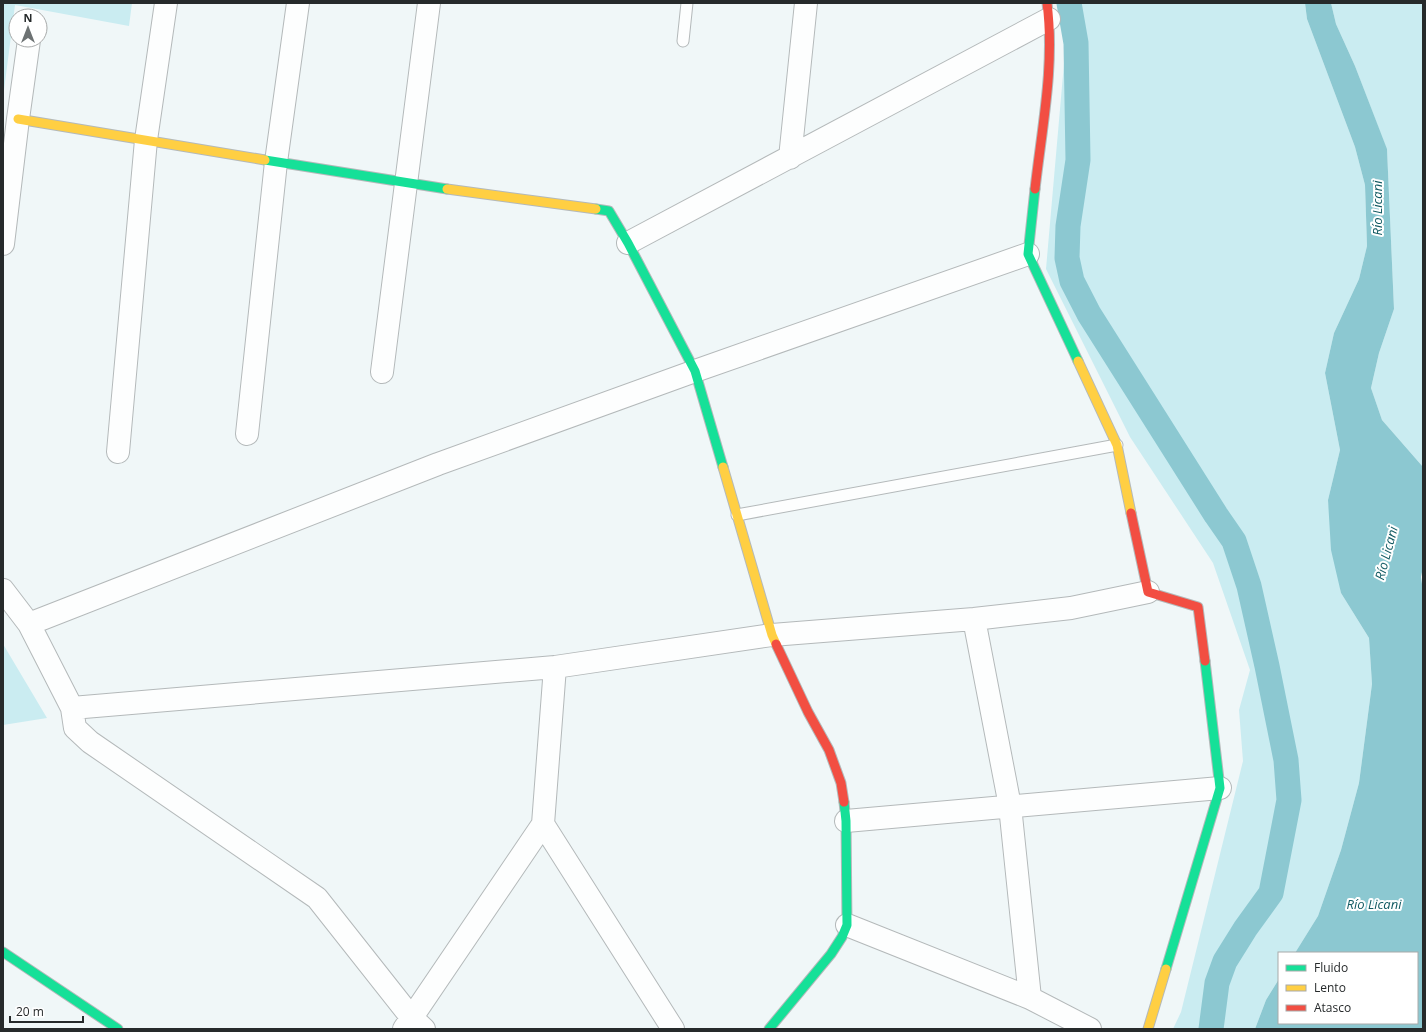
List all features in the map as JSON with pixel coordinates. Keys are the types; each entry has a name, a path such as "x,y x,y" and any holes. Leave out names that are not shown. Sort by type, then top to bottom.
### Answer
{"street":[{"path":"118,452 146,140 166,3"},
{"path":"247,434 276,162 298,3"},
{"path":"382,372 429,3"},
{"path":"790,158 806,3"},
{"path":"628,243 790,158 1048,11 1050,62 1028,254 1118,445 1148,592"},
{"path":"3,244 18,119 29,48"},
{"path":"18,119 406,183 609,211 628,243 695,371 772,635 808,712 829,750 841,783 846,821 847,925 842,937 831,954 770,1029"},
{"path":"30,624 438,464 695,371 1028,254"},
{"path":"3,590 30,624 72,708 75,728 90,742 318,898 413,1025 543,824 555,667"},
{"path":"72,708 555,667 772,635 974,619 1071,608 1148,592 1198,608 1220,788 1148,1029"},
{"path":"974,619 1010,806 1030,998"},
{"path":"846,821 1220,788"},
{"path":"543,824 673,1029"},
{"path":"847,925 1030,998 1090,1029"},
{"path":"3,952 118,1029"}],"lane":[{"path":"683,41 687,3"},
{"path":"737,516 1118,445"}],"shaded area":[{"path":"3,3 132,3 129,26 48,11 48,8 31,8 15,5 15,8 8,8 8,48 9,48 3,98"},
{"path":"1064,3 1305,3 1307,19 1355,147 1365,185 1367,246 1359,279 1334,333 1325,373 1340,450 1328,500 1341,593 1369,638 1372,684 1359,783 1341,850 1318,916 1296,952 1278,952 1278,981 1266,1000 1255,1029 1173,1029 1181,1012 1243,761 1239,710 1250,670 1213,563 1130,437 1046,269 1065,52"},
{"path":"1331,3 1423,3 1423,467 1382,420 1371,388 1379,353 1394,309 1387,150 1355,66 1336,24"},
{"path":"3,644 47,718 3,725"}],"water":[{"name":"Río Licani","path":"1305,3 1331,3 1336,24 1355,66 1387,149 1394,309 1379,353 1371,388 1382,420 1423,467 1423,567 1421,577 1423,591 1423,1029 1255,1029 1266,1000 1278,981 1278,1024 1418,1024 1418,952 1296,952 1318,916 1341,850 1359,783 1372,684 1369,638 1341,593 1331,550 1328,500 1340,450 1325,373 1334,333 1359,279 1367,246 1365,185 1355,147 1307,19"}],"waterway":[{"path":"1069,3 1076,43 1078,160 1068,226 1067,258 1072,281 1089,314 1234,541 1249,586 1286,760 1289,800 1271,893 1245,929 1225,961 1217,983 1211,1029"}],"traffic: fast":[{"path":"265,160 447,189"},
{"path":"1035,189 1028,254 1078,361"},
{"path":"596,209 609,211 628,243 695,371 723,467"},
{"path":"1166,969 1220,788 1205,661"},
{"path":"769,1029 831,954 842,937 847,925 846,821 844,802"},
{"path":"3,952 118,1029"}],"traffic: slow":[{"path":"18,119 265,160"},
{"path":"447,189 596,209"},
{"path":"1078,361 1117,445 1131,513"},
{"path":"723,467 772,635 776,644"},
{"path":"1148,1029 1166,969"}],"traffic: jam":[{"path":"1035,189 1049,73 1049,26 1047,3"},
{"path":"1131,513 1148,592 1198,607 1205,661"},
{"path":"776,644 808,712 829,750 841,783 844,802"}]}
